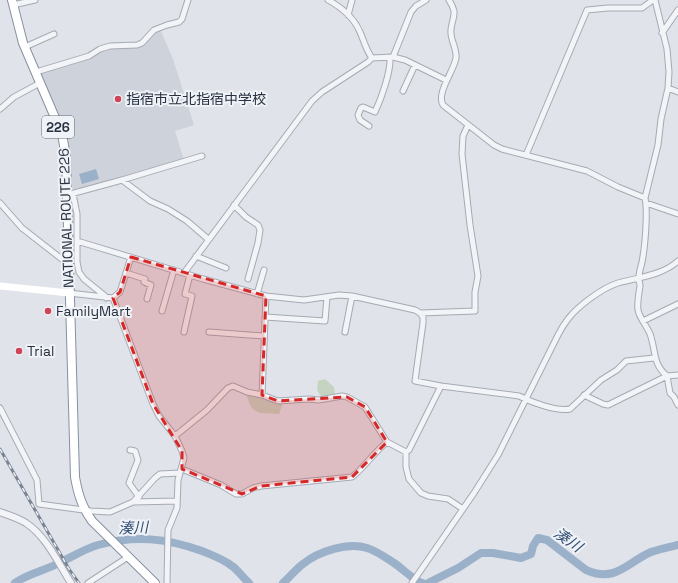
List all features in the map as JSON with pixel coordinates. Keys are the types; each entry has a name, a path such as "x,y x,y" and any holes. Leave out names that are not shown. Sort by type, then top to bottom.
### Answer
{"highway":[{"name":"NATIONAL ROUTE 226","path":"12,2 25,47 62,134 66,157 70,195 69,261 75,478 77,494 84,510 104,534 155,583"}],"main road":[{"path":"0,286 70,293"}],"street":[{"path":"12,2 35,0"},
{"path":"36,72 89,56 100,48 137,45 154,30 179,22 182,19 188,0"},
{"path":"328,0 337,5 357,26 372,58"},
{"path":"348,15 352,0"},
{"path":"369,126 360,120 358,115 363,107 375,112 381,99 392,57 411,12 416,6 426,0"},
{"path":"449,0 454,10 451,33 456,54 455,62 446,80 442,102 468,126 494,145 588,171 645,200 678,214"},
{"path":"526,155 587,10 608,8 642,8 654,0 669,62 668,88 661,119 658,144 645,200 644,245 638,278 640,283 638,310 652,339 654,358 663,373 667,376 670,393 678,405"},
{"path":"662,33 678,10"},
{"path":"25,47 54,34"},
{"path":"184,273 208,239 317,96 372,58 392,57 405,60 446,80"},
{"path":"403,90 415,65"},
{"path":"0,109 14,97 40,83"},
{"path":"668,88 678,92"},
{"path":"420,313 475,311 474,292 478,276 462,160 463,136 468,126"},
{"path":"106,298 84,279 79,272 77,262 77,214 70,195 202,156"},
{"path":"122,180 150,201 168,209 187,221 208,239"},
{"path":"0,203 22,228 62,260 69,261"},
{"path":"234,205 246,217 258,225 260,230 248,279"},
{"path":"77,241 266,296 304,300 327,298 339,295 352,296 415,310 423,317 415,381 441,386 519,396 526,400 559,410 567,410 570,409 601,380 626,361 654,358"},
{"path":"196,256 226,268"},
{"path":"70,293 113,298 120,292 131,257"},
{"path":"412,583 494,461 558,335 572,314 588,300 616,284 665,270 678,261"},
{"path":"162,311 174,270"},
{"path":"257,294 264,270"},
{"path":"126,273 145,279 144,282 151,285 147,299"},
{"path":"184,332 192,296 185,294 190,275"},
{"path":"262,395 266,296"},
{"path":"345,332 352,296"},
{"path":"113,298 153,404 175,436 184,458 177,508 168,530 166,548 167,583"},
{"path":"265,317 325,321 327,298"},
{"path":"644,321 678,304"},
{"path":"209,332 264,336"},
{"path":"584,395 608,405 667,376 678,375"},
{"path":"175,436 207,410 228,388 233,386 246,392 262,395 278,401 309,399 319,400 342,396 365,407 387,442 406,452"},
{"path":"441,386 409,450 406,452 406,467 409,479 421,494 448,499 463,509"},
{"path":"0,408 37,480 39,504 84,510 110,512 133,502 160,474 181,471 221,485 236,494 242,494 253,488 261,486 352,477 380,447 387,442"},
{"path":"130,450 135,451 138,460 129,483 139,497"},
{"path":"133,502 177,501"},
{"path":"0,512 25,523 38,533 71,583"},
{"path":"88,583 128,557"}],"highlighted area":[{"path":"131,257 266,296 262,395 278,401 347,397 365,407 387,442 352,477 261,486 242,494 182,469 182,451 153,404 113,298 120,292"}],"shaded area":[{"name":"指宿市立北指宿中学校","path":"160,29 173,59 194,125 175,131 184,160 73,192 68,149 39,73 108,48 132,48 142,44 151,34"}],"green space":[{"path":"325,379 334,387 335,395 323,397 318,392 318,381"},
{"path":"248,394 276,403 283,403 279,414 258,412 252,408 249,403 247,397"}],"water":[{"path":"96,169 99,179 82,184 79,174"}],"waterway":[{"name":"湊川","path":"428,583 458,568 481,553 493,553 521,558 531,554 533,546 538,538 547,540 586,570 605,574 620,570 651,552 678,545"},
{"name":"湊川","path":"15,583 25,577 98,545 138,539 150,539 176,543 202,551 229,564 249,583"},
{"name":"湊川","path":"283,583 300,566 317,555 334,549 351,546 359,546 374,551 397,565 415,580 422,583"}],"railway":[{"path":"0,449 69,569 79,583"}],"place":[{"name":"指宿市立北指宿中学校","path":"118,99"},
{"name":"FamilyMart","path":"48,311"},
{"name":"Trial","path":"19,351"}]}
